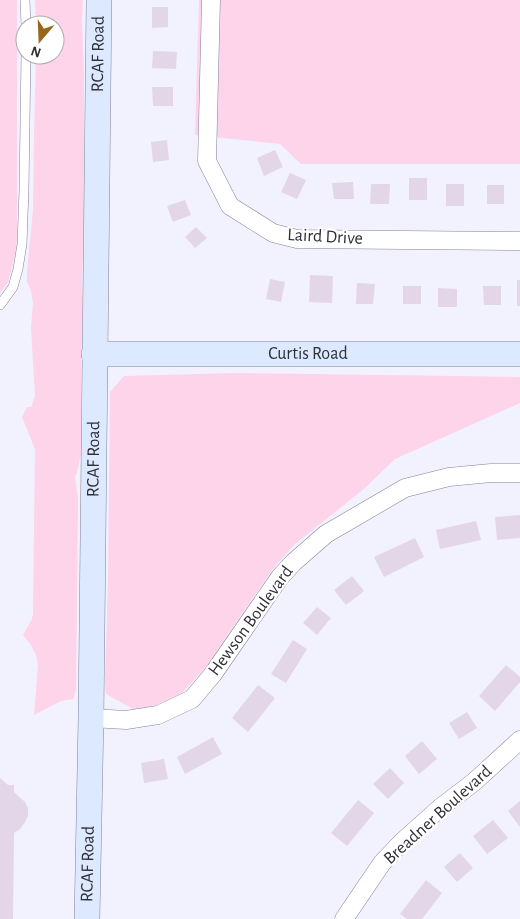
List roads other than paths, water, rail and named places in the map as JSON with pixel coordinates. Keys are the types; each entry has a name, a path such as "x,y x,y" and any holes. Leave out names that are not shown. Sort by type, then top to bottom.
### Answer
{"main road":[{"name":"RCAF Road","path":"87,919 99,0"},
{"name":"Curtis Road","path":"94,354 520,354"}],"street":[{"name":"Laird Drive","path":"211,0 207,162 230,206 273,233 296,239 520,241"},
{"name":"Hewson Boulevard","path":"91,718 126,720 158,715 192,699 213,674 280,577 294,562 326,534 389,497 405,488 449,477 491,473 520,473"},
{"name":"Breadner Boulevard","path":"344,919 382,864 403,841 440,808 474,782 520,740"}],"lane":[{"path":"25,0 26,15"},
{"path":"0,305 13,288 22,244 26,65"}]}
